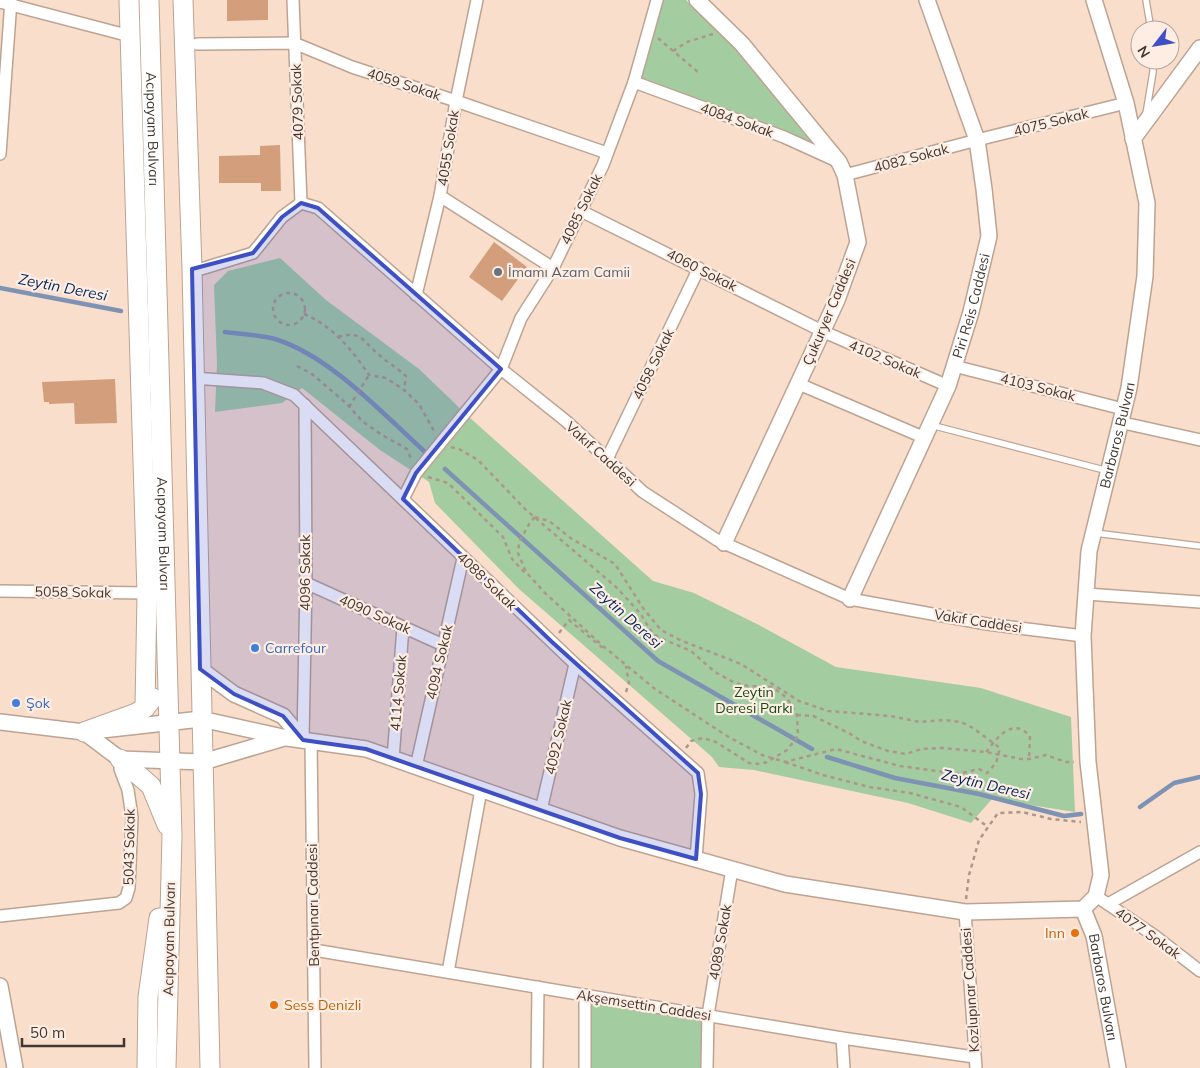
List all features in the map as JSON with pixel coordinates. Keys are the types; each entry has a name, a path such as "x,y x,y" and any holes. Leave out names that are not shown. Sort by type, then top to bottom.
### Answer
{"main road":[{"path":"129,0 147,593 145,708"},
{"name":"Acıpayam Bulvarı","path":"148,0 172,836 166,1068"},
{"path":"183,0 192,269 210,1068"},
{"path":"84,732 145,708 168,680"},
{"path":"120,759 152,786 172,836 148,997 147,1068"}],"street":[{"name":"4079 Sokak","path":"293,0 301,203"},
{"name":"4055 Sokak","path":"416,295 440,196 456,101 477,0"},
{"name":"4085 Sokak","path":"403,499 416,473 442,444 501,370 522,318 552,268 607,153 634,82 657,0"},
{"name":"Çukuryer Caddesi","path":"697,0 742,44 842,168 858,242 837,300 724,543"},
{"name":"Piri Reis Caddesi","path":"850,599 948,386 971,312 989,236 977,140 927,0"},
{"name":"Barbaros Bulvarı","path":"1094,0 1126,103 1147,203 1145,276 1129,388 1089,551 1083,636 1088,762 1101,875 1102,900"},
{"path":"0,154 8,2 130,36"},
{"name":"4059 Sokak","path":"197,44 294,43 352,67 607,153"},
{"path":"1133,139 1200,48"},
{"name":"4084 Sokak","path":"634,82 784,137 842,168"},
{"name":"4075 Sokak","path":"977,140 1126,103"},
{"name":"4082 Sokak","path":"842,168 977,140"},
{"path":"440,196 552,268"},
{"path":"192,269 201,269 253,253 282,217 301,203"},
{"name":"Vakıf Caddesi","path":"301,203 318,208 501,370 566,421 643,492 724,543 850,599 987,624 1083,636"},
{"name":"4060 Sokak","path":"581,210 822,332"},
{"name":"4058 Sokak","path":"607,459 698,268"},
{"name":"4102 Sokak","path":"822,332 948,386"},
{"name":"4103 Sokak","path":"954,366 1200,440"},
{"name":"4088 Sokak","path":"193,378 263,383 294,395 575,664 698,773 701,794 696,859"},
{"path":"799,384 928,431"},
{"name":"4096 Sokak","path":"305,405 307,741"},
{"name":"4094 Sokak","path":"416,767 463,558"},
{"name":"4090 Sokak","path":"306,583 443,645"},
{"name":"5058 Sokak","path":"0,591 147,593"},
{"path":"1086,594 1200,602"},
{"name":"4114 Sokak","path":"393,759 403,627"},
{"name":"4092 Sokak","path":"541,810 575,664"},
{"path":"200,670 234,694 283,716 307,741"},
{"path":"0,722 84,732 202,719 286,738 366,750 620,838 732,870 785,884 965,912 1083,909 1200,852"},
{"path":"84,732 120,759 202,762 286,738"},
{"name":"Bentpınarı Caddesi","path":"307,741 314,950 315,1068"},
{"name":"5043 Sokak","path":"0,916 118,903 126,898 130,888 132,817 128,790 120,769 120,759"},
{"path":"448,972 481,790"},
{"name":"4089 Sokak","path":"707,1068 708,1015 732,870"},
{"name":"4077 Sokak","path":"1102,900 1155,936 1200,971"},
{"name":"Barbaros Bulvarı","path":"1083,909 1094,936 1118,1068"},
{"name":"Kozlupınar Caddesi","path":"965,912 975,1062"},
{"name":"Akşemsettin Caddesi","path":"314,950 708,1015 975,1062"},
{"path":"0,986 15,1068"},
{"path":"537,1068 538,987"},
{"path":"585,1068 586,995"},
{"path":"842,1038 844,1068"}],"lane":[{"path":"1146,0 1149,20"},
{"path":"1145,124 1153,70"},
{"path":"928,431 1108,471"},
{"path":"1093,532 1200,546"}],"path":[{"path":"649,31 700,73"},
{"path":"673,51 687,42 729,31"},
{"path":"294,294 303,302 304,314 296,324 284,325 274,317 272,311 273,304 281,295 294,294"},
{"path":"304,314 327,327 356,354 369,375 386,378 404,390 418,404 442,444 459,448 478,460 525,508 616,587 640,613 651,631 658,637 691,652 715,672 735,683 748,686 772,687 788,698 797,715 799,722 798,736 790,747 760,764 749,763 716,742 703,738 691,741 680,757"},
{"path":"338,338 348,334 359,336 366,340 377,353 406,376 404,390"},
{"path":"297,366 312,374 362,421 407,449 416,473 448,483 502,537 512,559 552,600"},
{"path":"349,407 369,375"},
{"path":"535,517 519,542 518,553 526,572 545,593 655,689 727,736 762,755 823,776 869,787 910,793 961,807 988,826"},
{"path":"535,517 549,521 572,539 615,564 643,608 661,630 680,640 741,664 799,701 828,711 892,716 920,722 945,720 961,722 973,728 1000,748 996,763 987,773 979,769 958,774 900,766 836,749 785,762"},
{"path":"569,620 601,647 615,656"},
{"path":"620,705 629,683 626,666 621,661"},
{"path":"797,715 813,716 849,732 861,741 897,753 906,754 920,749 942,748 986,752 1029,759 1046,755 1066,762 1088,762"},
{"path":"986,752 1000,734 1013,728 1024,729 1030,736 1029,759"},
{"path":"965,912 969,875 979,840 998,813 1022,812 1051,819 1095,823"}],"highlighted area":[{"path":"301,203 318,208 501,369 416,473 403,499 552,642 698,773 701,794 696,859 620,838 366,749 303,740 283,716 234,694 200,669 192,269 253,253 282,217"}],"green space":[{"path":"662,0 686,0 753,67 819,149 639,78"},
{"name":"Zeytin Deresi Parkı","path":"280,258 326,300 419,369 469,417 653,581 694,593 759,625 836,667 981,688 1071,717 1075,812 992,799 971,823 908,803 754,770 719,767 712,757 519,589 435,503 429,482 380,450 302,388 282,403 215,412 217,363 214,285 228,271"},
{"path":"591,1003 703,1017 703,1068 591,1068"}],"building":[{"path":"227,0 268,0 268,20 227,21"},
{"path":"280,145 281,191 261,191 261,183 219,183 219,156 260,155 260,146"},
{"name":"İmamı Azam Camii","path":"494,242 527,267 502,301 469,277"},
{"path":"115,379 117,423 75,424 74,403 49,404 49,402 44,402 42,382"}],"waterway":[{"name":"Zeytin Deresi","path":"0,288 121,311"},
{"name":"Zeytin Deresi","path":"225,332 275,339 316,358 373,403 424,451"},
{"name":"Zeytin Deresi","path":"445,469 658,661 812,749"},
{"name":"Zeytin Deresi","path":"827,757 895,778 979,794 1064,816 1081,814"},
{"name":"Zeytin Deresi","path":"1140,807 1174,783 1200,777"}],"place":[{"name":"İmamı Azam Camii","path":"498,272"},
{"name":"Carrefour","path":"255,648"},
{"name":"Şok","path":"16,703"},
{"name":"Inn","path":"1075,933"},
{"name":"Sess Denizli","path":"274,1005"}]}
